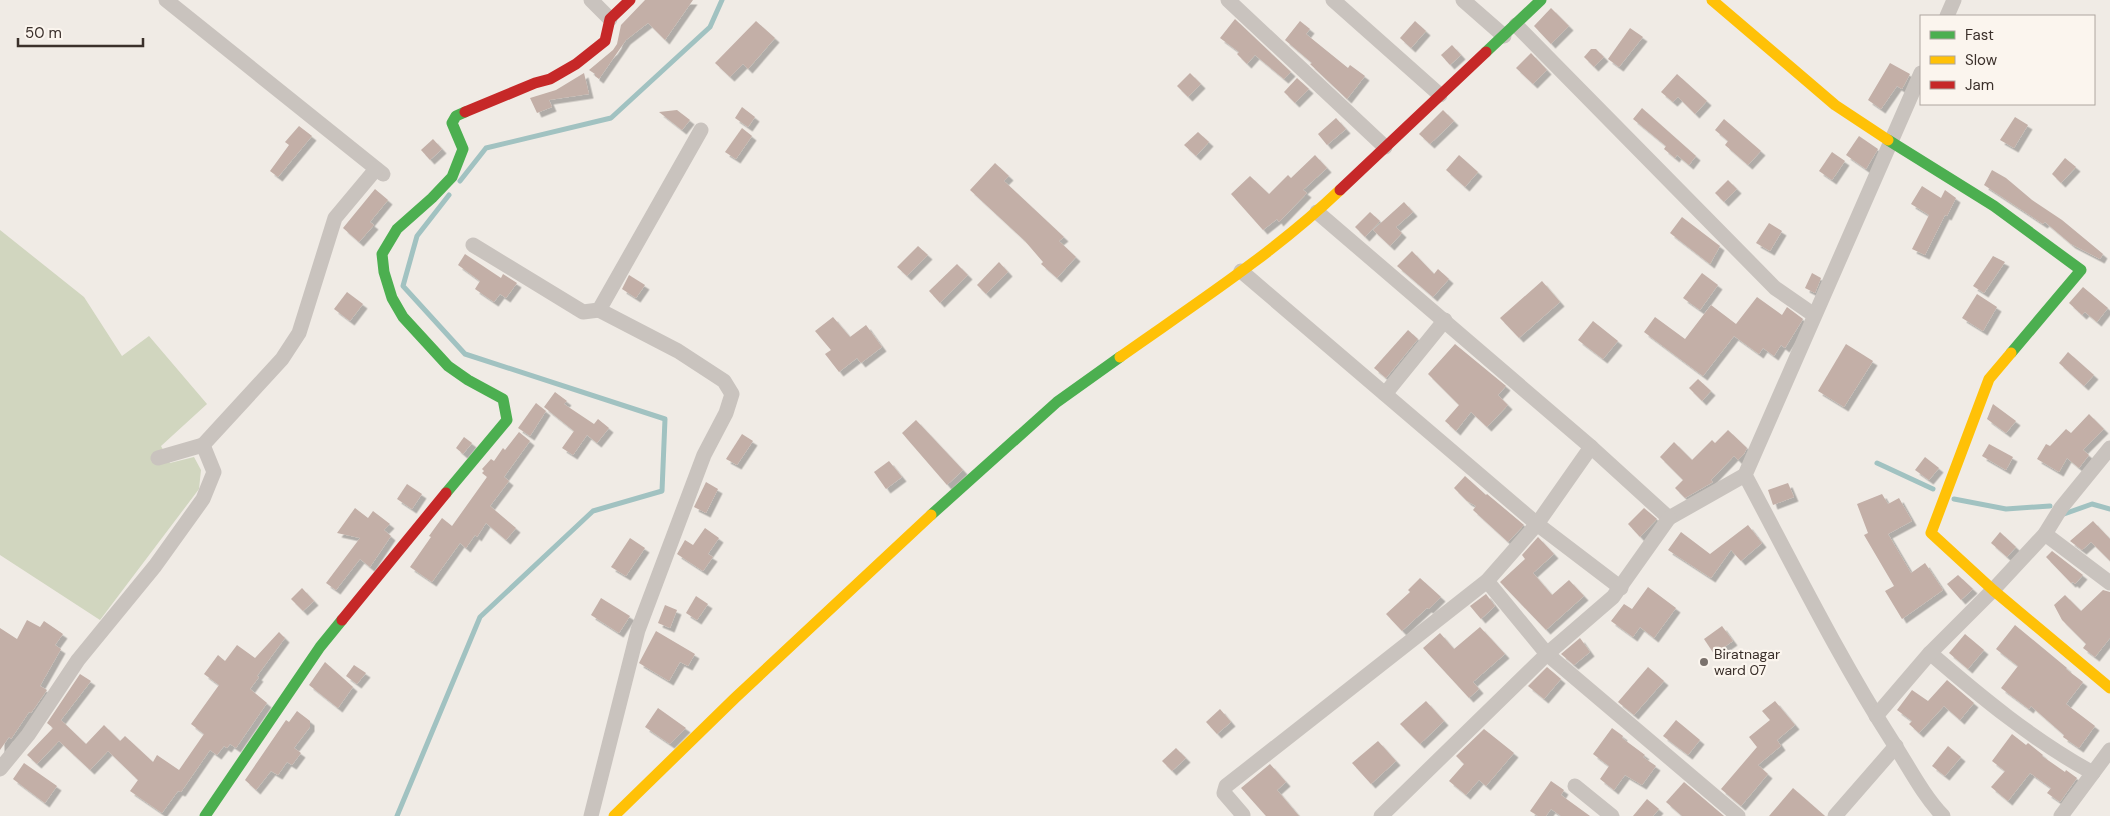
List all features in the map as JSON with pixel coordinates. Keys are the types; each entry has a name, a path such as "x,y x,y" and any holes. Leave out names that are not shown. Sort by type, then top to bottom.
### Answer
{"street":[{"path":"158,458 203,445 282,360 299,333 335,218 380,172 166,0"},
{"path":"590,0 610,19"},
{"path":"205,816 320,647 507,420 503,399 468,380 448,366 403,317 392,298 384,272 382,254 396,229 432,198 452,177 464,149 452,123 456,116 535,83 550,79 576,64 605,41 610,19 630,0"},
{"path":"1228,0 1386,147"},
{"path":"1333,0 1440,95"},
{"path":"1463,0 1504,36"},
{"path":"614,816 846,593 1057,402 1240,271 1317,212 1541,0"},
{"path":"1712,0 1834,105 1994,206 2081,270 1989,379 1931,533 1993,590 2110,688"},
{"path":"1947,15 1954,0"},
{"path":"1516,25 1776,288 1814,315"},
{"path":"1381,816 1547,654 1613,598 1669,518 1745,475 1920,75"},
{"path":"599,310 701,130"},
{"path":"1317,212 1445,320 1591,447 1669,518"},
{"path":"473,245 582,312 599,310 678,351 724,381 732,394 726,413 701,464 638,630 591,816"},
{"path":"1240,271 1537,524 1621,588"},
{"path":"1385,394 1445,320"},
{"path":"0,769 28,735 78,660 155,566 203,499 214,472 203,445"},
{"path":"1243,816 1224,793 1226,786 1487,581 1537,524 1591,447"},
{"path":"1876,716 1930,652 1993,590 2045,534 2061,508 2110,448"},
{"path":"1745,475 1829,633 1876,716 1928,800 1943,816"},
{"path":"2045,534 2110,583"},
{"path":"1487,581 1547,654 1738,816"},
{"path":"1930,652 1986,702 2060,755 2092,773"},
{"path":"1836,816 1896,746"},
{"path":"2061,816 2110,750"},
{"path":"1574,786 1612,816"}],"green space":[{"path":"0,230 84,297 122,356 149,336 207,404 161,446 170,463 194,457 201,470 199,489 100,620 0,555"}],"building":[{"path":"645,0 693,0 665,40 648,23 626,40 599,79 589,70 613,50 617,44 621,25"},
{"path":"1551,8 1569,26 1551,44 1534,26"},
{"path":"1235,19 1291,72 1284,79 1255,55 1247,64 1237,54 1239,52 1220,38"},
{"path":"756,21 775,38 748,69 743,64 730,77 715,63"},
{"path":"1300,21 1310,29 1306,34 1348,68 1350,65 1365,76 1347,99 1310,64 1312,63 1285,40"},
{"path":"1415,21 1426,31 1411,48 1400,38"},
{"path":"1630,28 1643,37 1619,67 1608,59"},
{"path":"1452,45 1461,55 1450,65 1441,55"},
{"path":"1591,49 1596,49 1604,57 1594,67 1584,57"},
{"path":"1531,53 1547,70 1533,84 1516,68"},
{"path":"1890,63 1910,74 1902,89 1897,86 1881,109 1868,100"},
{"path":"584,73 589,94 549,100 552,107 537,113 530,98 556,90"},
{"path":"1190,73 1201,84 1188,97 1177,86"},
{"path":"1677,74 1707,101 1695,114 1678,97 1673,102 1661,92"},
{"path":"1297,78 1309,89 1295,103 1284,92"},
{"path":"742,107 755,117 748,127 735,118"},
{"path":"1642,108 1696,156 1689,165 1677,155 1675,158 1664,149 1666,146 1633,119"},
{"path":"677,110 690,120 682,130 659,112"},
{"path":"1443,110 1454,121 1430,144 1419,134"},
{"path":"2015,117 2028,125 2014,148 2000,140"},
{"path":"1336,118 1346,129 1327,145 1318,134"},
{"path":"1724,119 1761,151 1748,165 1725,145 1728,141 1715,130"},
{"path":"299,126 312,136 278,177 270,171 289,145 285,142"},
{"path":"742,128 752,136 736,159 725,152"},
{"path":"1198,132 1209,142 1196,156 1184,145"},
{"path":"1859,136 1878,149 1866,169 1846,155"},
{"path":"433,139 442,149 430,160 421,150"},
{"path":"1832,152 1845,161 1832,180 1819,171"},
{"path":"1315,155 1327,168 1303,190 1307,193 1279,222 1277,219 1263,230 1231,194 1250,176 1269,194 1288,175 1291,178"},
{"path":"1459,155 1478,172 1465,187 1446,170"},
{"path":"2065,158 2076,167 2061,183 2052,174"},
{"path":"995,163 1009,176 1004,181 1064,237 1059,241 1076,257 1057,278 1041,264 1043,262 1025,241 970,190"},
{"path":"1992,170 2006,178 2032,200 2062,220 2103,254 2100,259 2071,244 2045,222 2043,224 1984,185"},
{"path":"1728,180 1737,189 1724,202 1715,193"},
{"path":"1922,186 1941,198 1945,190 1956,198 1947,216 1945,215 1925,255 1912,249 1929,215 1911,204"},
{"path":"375,189 388,200 370,222 374,225 359,242 343,228"},
{"path":"1404,202 1413,212 1396,227 1402,233 1390,246 1373,230"},
{"path":"1370,212 1380,221 1365,237 1355,227"},
{"path":"1682,217 1720,246 1710,264 1670,233"},
{"path":"1769,223 1782,231 1770,251 1756,243"},
{"path":"918,246 928,255 907,276 897,267"},
{"path":"1412,251 1434,274 1438,269 1449,279 1433,297 1397,266"},
{"path":"465,254 501,278 503,274 517,283 506,298 500,294 494,302 475,289 480,281 458,265"},
{"path":"1993,256 2005,262 1984,293 1973,286"},
{"path":"999,262 1008,272 986,294 977,285"},
{"path":"957,264 968,275 940,303 929,291"},
{"path":"1702,273 1718,285 1700,310 1683,298"},
{"path":"1812,273 1821,278 1815,293 1805,288"},
{"path":"629,275 645,285 636,298 622,289"},
{"path":"1542,281 1560,302 1519,338 1500,318"},
{"path":"2083,287 2108,308 2097,322 2085,312 2082,315 2069,303"},
{"path":"347,292 363,304 350,321 334,309"},
{"path":"1977,294 1997,307 1983,331 1962,318"},
{"path":"1757,297 1782,315 1787,307 1803,319 1785,348 1781,345 1774,356 1763,348 1759,354 1734,336 1703,376 1644,332 1655,317 1685,339 1711,305 1736,324"},
{"path":"833,317 850,337 866,325 882,347 861,363 857,358 839,372 825,354 831,350 815,331"},
{"path":"1593,321 1618,341 1603,359 1578,340"},
{"path":"1408,330 1418,339 1386,378 1374,368"},
{"path":"1455,344 1506,386 1498,395 1508,405 1487,427 1471,412 1456,431 1445,421 1459,405 1428,374"},
{"path":"1846,344 1873,361 1844,407 1818,391"},
{"path":"2068,352 2094,375 2084,386 2059,363"},
{"path":"1698,379 1711,391 1702,401 1689,388"},
{"path":"555,392 567,401 564,404 594,424 598,419 609,428 597,443 587,435 573,455 562,448 574,431 544,407"},
{"path":"536,403 546,411 530,436 518,428"},
{"path":"1993,404 2016,421 2006,433 1987,419"},
{"path":"2089,414 2104,429 2083,450 2089,455 2079,468 2067,458 2059,472 2037,459 2046,444 2050,446 2066,429 2071,433"},
{"path":"916,420 963,470 947,485 902,433"},
{"path":"1728,430 1747,448 1744,454 1738,460 1734,456 1711,480 1713,482 1685,498 1675,488 1683,480 1660,457 1674,442 1692,460 1712,440 1715,443"},
{"path":"519,432 530,441 504,477 509,481 490,506 516,528 506,540 486,523 477,537 475,535 466,548 460,543 432,582 410,567 442,518 452,526 487,477 482,473 484,471 482,469 491,459 494,461 503,448 505,450"},
{"path":"742,434 753,441 737,465 726,459"},
{"path":"464,437 472,443 463,454 456,448"},
{"path":"1989,444 2013,457 2006,470 1982,456"},
{"path":"1925,457 1939,468 1929,480 1915,470"},
{"path":"889,461 902,477 886,489 874,472"},
{"path":"1465,476 1524,525 1508,542 1473,510 1476,506 1467,501 1454,488"},
{"path":"706,482 718,489 706,513 694,507"},
{"path":"1788,483 1794,497 1773,505 1768,490"},
{"path":"407,484 422,494 412,509 397,499"},
{"path":"1882,494 1888,504 1899,498 1912,521 1888,534 1911,573 1925,563 1943,590 1902,619 1885,591 1894,586 1864,535 1868,533 1857,504"},
{"path":"355,508 368,518 373,511 390,524 384,530 391,536 370,567 360,559 336,590 326,583 360,538 337,533"},
{"path":"1644,508 1657,519 1640,537 1628,524"},
{"path":"2093,521 2110,539 2110,561 2091,542 2082,550 2070,541"},
{"path":"1748,525 1762,543 1741,561 1731,550 1711,578 1668,550 1681,532 1710,554"},
{"path":"705,528 719,538 708,554 713,557 703,571 677,554 685,540 693,545"},
{"path":"2000,532 2016,547 2007,557 1991,543"},
{"path":"1538,537 1554,554 1533,573 1552,595 1569,580 1584,596 1546,630 1500,582 1525,559 1522,555"},
{"path":"630,538 645,548 626,576 611,567"},
{"path":"2052,551 2083,575 2075,584 2071,583 2046,557"},
{"path":"1958,575 1973,589 1961,600 1947,584"},
{"path":"1420,578 1441,597 1402,631 1386,614 1410,592 1408,590"},
{"path":"1648,587 1676,608 1654,638 1640,627 1633,637 1611,621 1624,604 1632,609"},
{"path":"302,588 314,601 303,611 291,599"},
{"path":"2103,590 2110,592 2110,638 2095,657 2083,648 2086,644 2062,620 2054,605 2065,595 2081,611"},
{"path":"1486,594 1495,606 1481,619 1470,606"},
{"path":"696,596 708,604 697,620 686,613"},
{"path":"601,598 630,616 619,633 591,615"},
{"path":"665,605 677,610 670,628 658,623"},
{"path":"27,620 40,627 44,621 63,634 55,645 61,649 40,686 47,690 11,739 9,737 0,750 0,628 17,639"},
{"path":"2015,625 2083,682 2066,704 2095,726 2079,748 2063,737 2064,735 2031,706 2029,709 2001,688 2018,666 1996,649"},
{"path":"1722,626 1733,641 1714,654 1704,639"},
{"path":"1480,627 1505,654 1473,682 1479,689 1469,698 1423,648 1440,633 1454,649"},
{"path":"656,631 695,654 688,666 680,662 669,681 639,663"},
{"path":"279,632 285,638 257,676 259,677 250,689 267,703 236,748 230,744 227,748 224,746 217,755 210,750 181,792 178,791 162,813 130,791 138,780 108,751 90,770 59,741 37,764 27,755 53,728 47,723 80,674 91,681 61,720 86,744 104,725 120,741 125,736 153,762 157,755 179,770 204,734 191,724 219,685 204,674 218,655 225,661 237,645 255,658"},
{"path":"1965,634 1984,650 1968,669 1949,653"},
{"path":"1580,638 1590,652 1574,665 1561,654"},
{"path":"325,662 353,687 338,708 309,685"},
{"path":"354,665 366,673 357,684 346,676"},
{"path":"1547,667 1561,679 1544,699 1528,686"},
{"path":"1648,667 1664,681 1634,715 1618,702"},
{"path":"1947,680 1974,703 1960,720 1944,706 1919,733 1909,724 1912,721 1897,710 1912,690 1928,701"},
{"path":"1426,701 1444,721 1420,744 1400,724"},
{"path":"1775,701 1795,725 1777,740 1781,746 1758,765 1768,774 1741,806 1721,789 1757,747 1749,737 1770,720 1762,711"},
{"path":"658,708 686,728 670,744 645,727"},
{"path":"1220,709 1231,722 1217,734 1206,722"},
{"path":"297,711 310,721 310,727 294,748 301,753 292,765 287,762 278,775 271,771 256,790 245,780 286,720 289,722"},
{"path":"1676,720 1700,740 1688,755 1663,736"},
{"path":"1612,728 1645,755 1643,757 1656,766 1642,785 1625,775 1614,790 1600,779 1609,766 1593,754"},
{"path":"1484,729 1514,753 1486,786 1479,780 1466,795 1449,781 1464,764 1456,756"},
{"path":"2012,734 2026,745 2028,743 2042,756 2065,772 2066,770 2077,778 2060,802 2047,793 2051,788 2030,773 2008,801 1991,787 2005,771 1992,761"},
{"path":"1378,741 1396,761 1371,784 1352,763"},
{"path":"1948,746 1961,757 1945,776 1932,766"},
{"path":"1176,748 1186,758 1172,771 1162,761"},
{"path":"24,763 57,786 45,803 13,779"},
{"path":"1270,764 1286,782 1277,790 1299,816 1266,816 1241,788"},
{"path":"1551,781 1564,790 1561,795 1590,816 1561,816 1551,809 1546,816 1538,816 1530,811"},
{"path":"1684,782 1724,816 1682,816 1666,802"},
{"path":"1793,788 1825,816 1769,816"},
{"path":"1647,799 1659,809 1653,816 1633,816"}],"waterway":[{"path":"460,181 486,148 611,118 710,27 722,0"},
{"path":"397,816 480,617 593,511 662,491 665,419 465,354 403,286 417,236 449,195"},
{"path":"1877,463 1933,489"},
{"path":"1954,499 2006,509 2050,506"},
{"path":"2064,514 2092,504 2110,509"}],"traffic: fast":[{"path":"1486,52 1541,0"},
{"path":"446,493 507,420 503,399 468,380 448,366 403,317 392,298 384,272 382,254 397,229 432,198 452,177 463,149 452,123 456,116 465,112"},
{"path":"1888,140 1994,206 2081,270 2011,353"},
{"path":"931,515 1057,402 1120,357"},
{"path":"205,816 320,647 342,620"}],"traffic: slow":[{"path":"1712,0 1835,105 1888,140"},
{"path":"1120,357 1261,257 1340,190"},
{"path":"2011,353 1989,379 1931,533 1993,590 2110,688"},
{"path":"614,816 735,698 931,515"}],"traffic: jam":[{"path":"465,112 535,83 550,79 576,64 605,41 610,19 630,0"},
{"path":"1340,190 1486,52"},
{"path":"342,620 446,493"}],"place":[{"name":"Biratnagar ward 07","path":"1704,662"}]}
